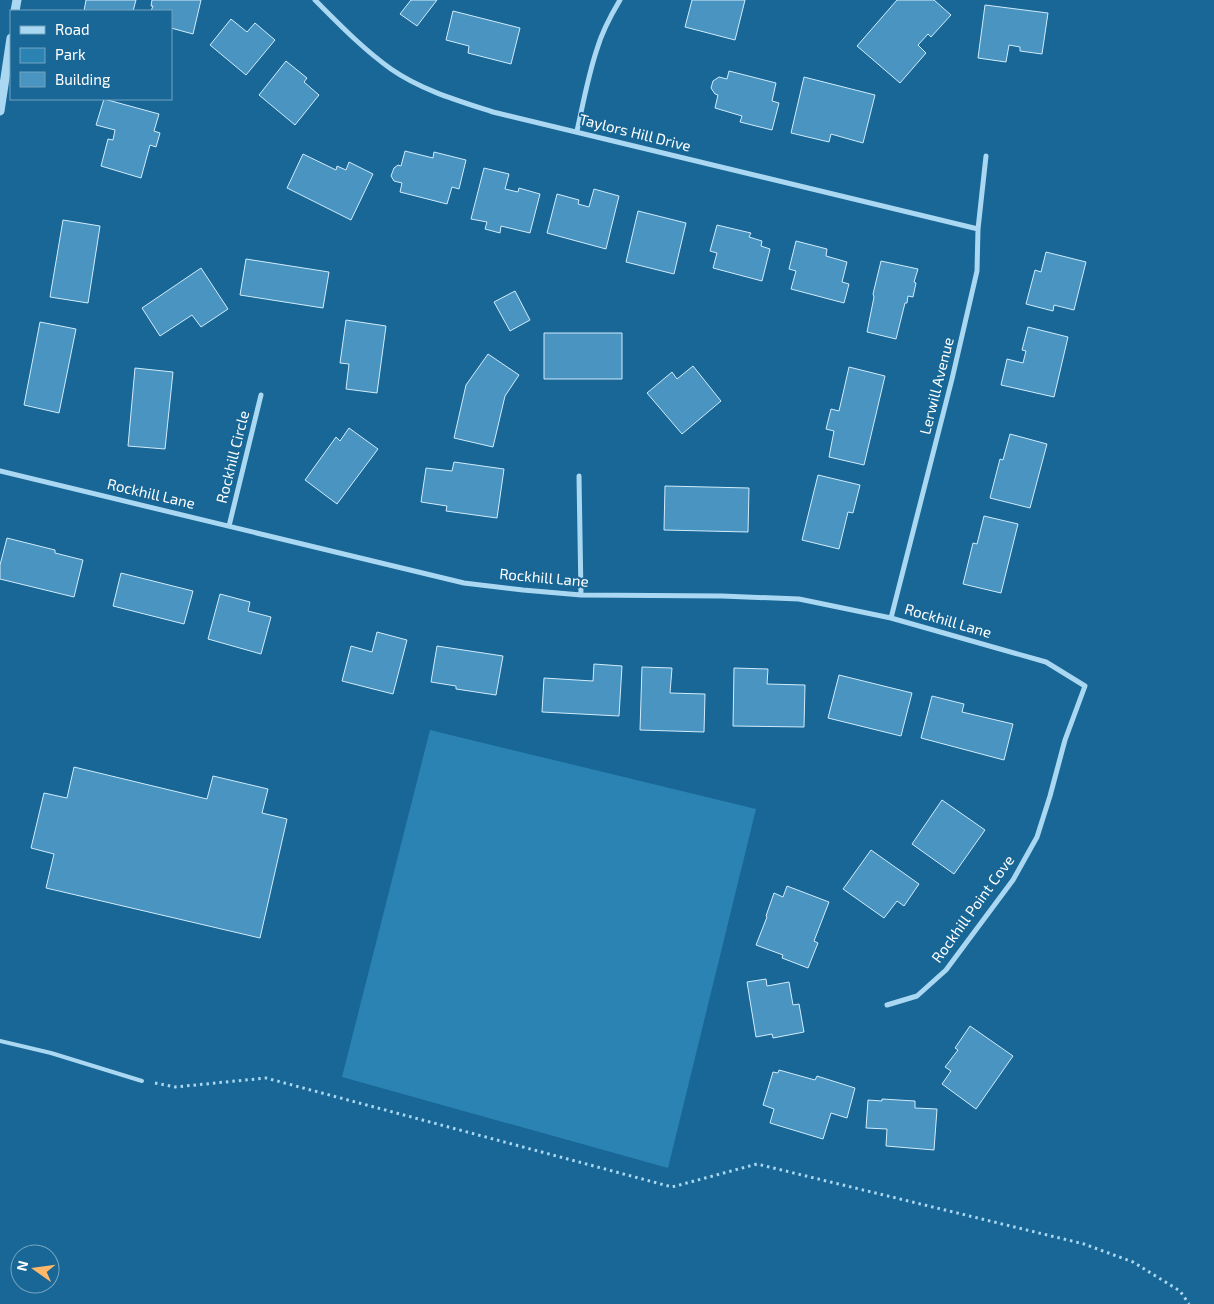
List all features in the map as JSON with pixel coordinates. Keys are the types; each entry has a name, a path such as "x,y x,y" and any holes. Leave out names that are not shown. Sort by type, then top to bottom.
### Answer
{"street":[{"name":"Taylors Hill Drive","path":"315,0 360,44 393,70 425,88 462,102 493,112 978,229"},
{"path":"577,131 597,48 620,0"},
{"path":"0,111 10,45"},
{"name":"Lerwill Avenue","path":"891,618 949,389 976,271 978,229 986,156"},
{"name":"Rockhill Circle","path":"229,526 261,395"},
{"name":"Rockhill Lane","path":"0,471 464,583 581,595 722,596 800,599 891,618 1046,662 1086,686"},
{"path":"579,476 581,595"},
{"name":"Rockhill Point Cove","path":"887,1004 917,996 946,970 1013,880 1037,837 1065,740 1086,686"}],"lane":[{"path":"0,1041 142,1081"}],"path":[{"path":"142,1081 175,1087 266,1078 672,1187 756,1164 1084,1244 1133,1262 1180,1291 1188,1304"}],"green space":[{"path":"430,730 756,809 668,1168 342,1077"}],"building":[{"path":"86,0 136,0 133,10 84,10"},
{"path":"152,0 201,0 193,34 172,28 172,10 151,10 153,6 151,6"},
{"path":"411,0 437,0 417,26 400,14"},
{"path":"692,0 745,0 735,40 685,27"},
{"path":"897,0 934,0 951,15 931,37 928,34 918,45 926,53 900,83 857,46"},
{"path":"985,5 1048,13 1042,54 1020,51 1020,47 1009,45 1006,62 978,58"},
{"path":"453,11 520,28 511,64 468,53 469,46 446,40"},
{"path":"231,19 247,32 255,23 275,40 246,75 210,45"},
{"path":"286,61 307,78 304,82 319,95 295,125 259,95"},
{"path":"729,71 776,83 772,101 779,103 772,130 740,122 742,116 715,108 718,95 711,88 713,81 719,77 727,79"},
{"path":"804,77 875,95 863,143 831,134 829,142 791,133"},
{"path":"104,100 159,114 154,131 160,133 156,147 150,145 141,178 101,166 108,139 113,140 115,130 96,125"},
{"path":"405,151 433,158 434,152 466,160 459,189 452,187 447,204 400,192 402,183 394,181 391,176 394,168 398,165 401,166"},
{"path":"303,154 336,170 337,166 346,170 349,162 373,174 351,220 287,188"},
{"path":"484,168 509,174 505,189 518,192 519,188 540,194 530,233 501,226 500,233 485,229 487,222 471,219"},
{"path":"594,189 619,196 606,249 547,233 557,194 579,200 578,204 589,207"},
{"path":"638,211 686,223 674,274 626,262"},
{"path":"63,220 100,226 88,303 50,297"},
{"path":"717,225 751,233 749,237 762,241 761,246 770,249 762,281 713,268 717,253 710,251"},
{"path":"796,241 827,249 826,256 847,262 842,282 849,284 844,303 791,289 796,271 789,269"},
{"path":"1046,252 1086,262 1074,310 1054,305 1053,311 1026,304 1035,270 1041,272"},
{"path":"246,259 329,272 323,308 240,295"},
{"path":"881,261 918,269 914,282 916,283 913,297 908,296 907,303 905,303 896,339 867,332"},
{"path":"201,268 228,309 201,327 192,315 160,336 142,308"},
{"path":"515,291 530,320 510,331 494,302"},
{"path":"346,320 386,326 377,393 346,389 349,364 340,363"},
{"path":"40,322 76,329 59,413 24,405"},
{"path":"1028,327 1068,337 1054,397 1001,385 1007,359 1023,363 1026,351 1022,350"},
{"path":"544,333 622,333 622,379 544,379"},
{"path":"488,354 519,375 505,396 493,447 454,438 466,385"},
{"path":"693,366 721,401 682,434 647,393 672,372 677,379"},
{"path":"849,367 885,376 864,465 829,457 834,431 826,429 831,409 839,411"},
{"path":"135,368 173,372 165,449 128,446"},
{"path":"349,428 378,449 337,504 305,480 336,437 340,441"},
{"path":"1010,434 1047,444 1030,508 990,498 1000,459 1003,460"},
{"path":"454,462 504,469 497,518 446,511 447,506 421,502 426,468 452,471"},
{"path":"818,475 860,485 853,513 848,512 839,549 802,540"},
{"path":"665,486 749,488 748,532 664,530"},
{"path":"984,516 1018,524 1001,593 963,584 973,543 977,544"},
{"path":"7,538 55,550 55,553 83,560 74,597 0,579 0,565"},
{"path":"121,573 193,591 184,624 113,606"},
{"path":"220,594 250,602 248,611 271,617 261,654 208,639"},
{"path":"377,632 407,640 393,694 342,681 351,646 372,652"},
{"path":"437,646 503,656 496,695 456,689 456,686 431,682"},
{"path":"594,664 622,666 619,716 542,712 544,678 593,681"},
{"path":"642,667 672,668 670,693 705,694 704,732 640,730"},
{"path":"734,668 768,669 767,684 805,685 804,727 733,726"},
{"path":"839,675 912,693 901,736 828,718"},
{"path":"932,696 964,704 962,712 1013,724 1004,760 921,738"},
{"path":"74,767 207,799 213,776 268,789 262,813 287,819 260,938 46,888 54,854 31,848 44,793 67,798"},
{"path":"942,800 985,830 954,874 912,844"},
{"path":"871,850 919,884 904,906 897,901 884,918 843,889"},
{"path":"787,886 829,902 814,941 818,943 808,968 782,958 783,955 756,945 774,893 783,897"},
{"path":"766,979 767,986 789,982 793,1005 799,1004 804,1032 773,1038 772,1034 756,1037 747,982"},
{"path":"970,1026 1013,1056 976,1109 942,1084 951,1071 945,1067 958,1050 955,1048"},
{"path":"779,1070 815,1080 817,1076 855,1088 847,1118 831,1113 823,1139 770,1123 774,1109 763,1105 773,1072 778,1073"},
{"path":"882,1099 915,1101 915,1108 937,1109 934,1150 886,1146 887,1129 866,1128 868,1100 882,1101"}]}
